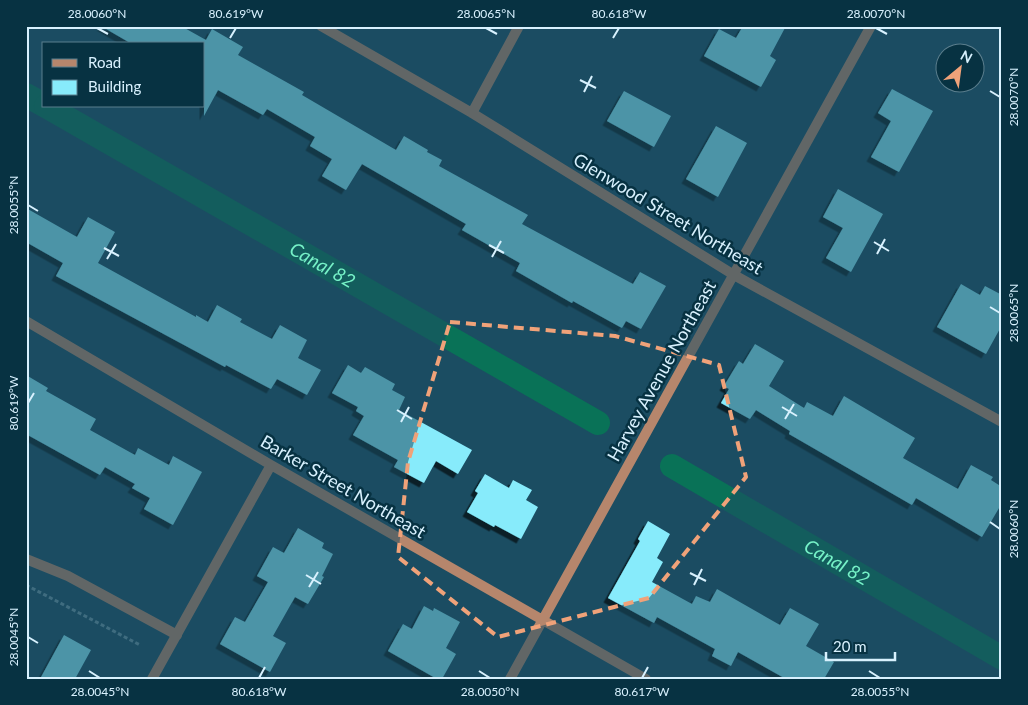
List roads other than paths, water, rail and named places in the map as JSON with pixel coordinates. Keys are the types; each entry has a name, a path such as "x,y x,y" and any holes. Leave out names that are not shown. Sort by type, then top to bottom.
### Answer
{"street":[{"name":"Glenwood Street Northeast","path":"321,26 472,113 734,276 1002,422"},
{"path":"472,113 520,26"},
{"name":"Harvey Avenue Northeast","path":"510,679 871,26"},
{"name":"Barker Street Northeast","path":"26,320 271,466 646,679"},
{"path":"152,679 271,466"},
{"path":"26,559 30,559 68,576 177,635"}],"waterway":[{"name":"Canal 82","path":"26,95 42,104"},
{"name":"Canal 82","path":"49,108 598,423"},
{"name":"Canal 82","path":"672,466 1002,658"}]}
